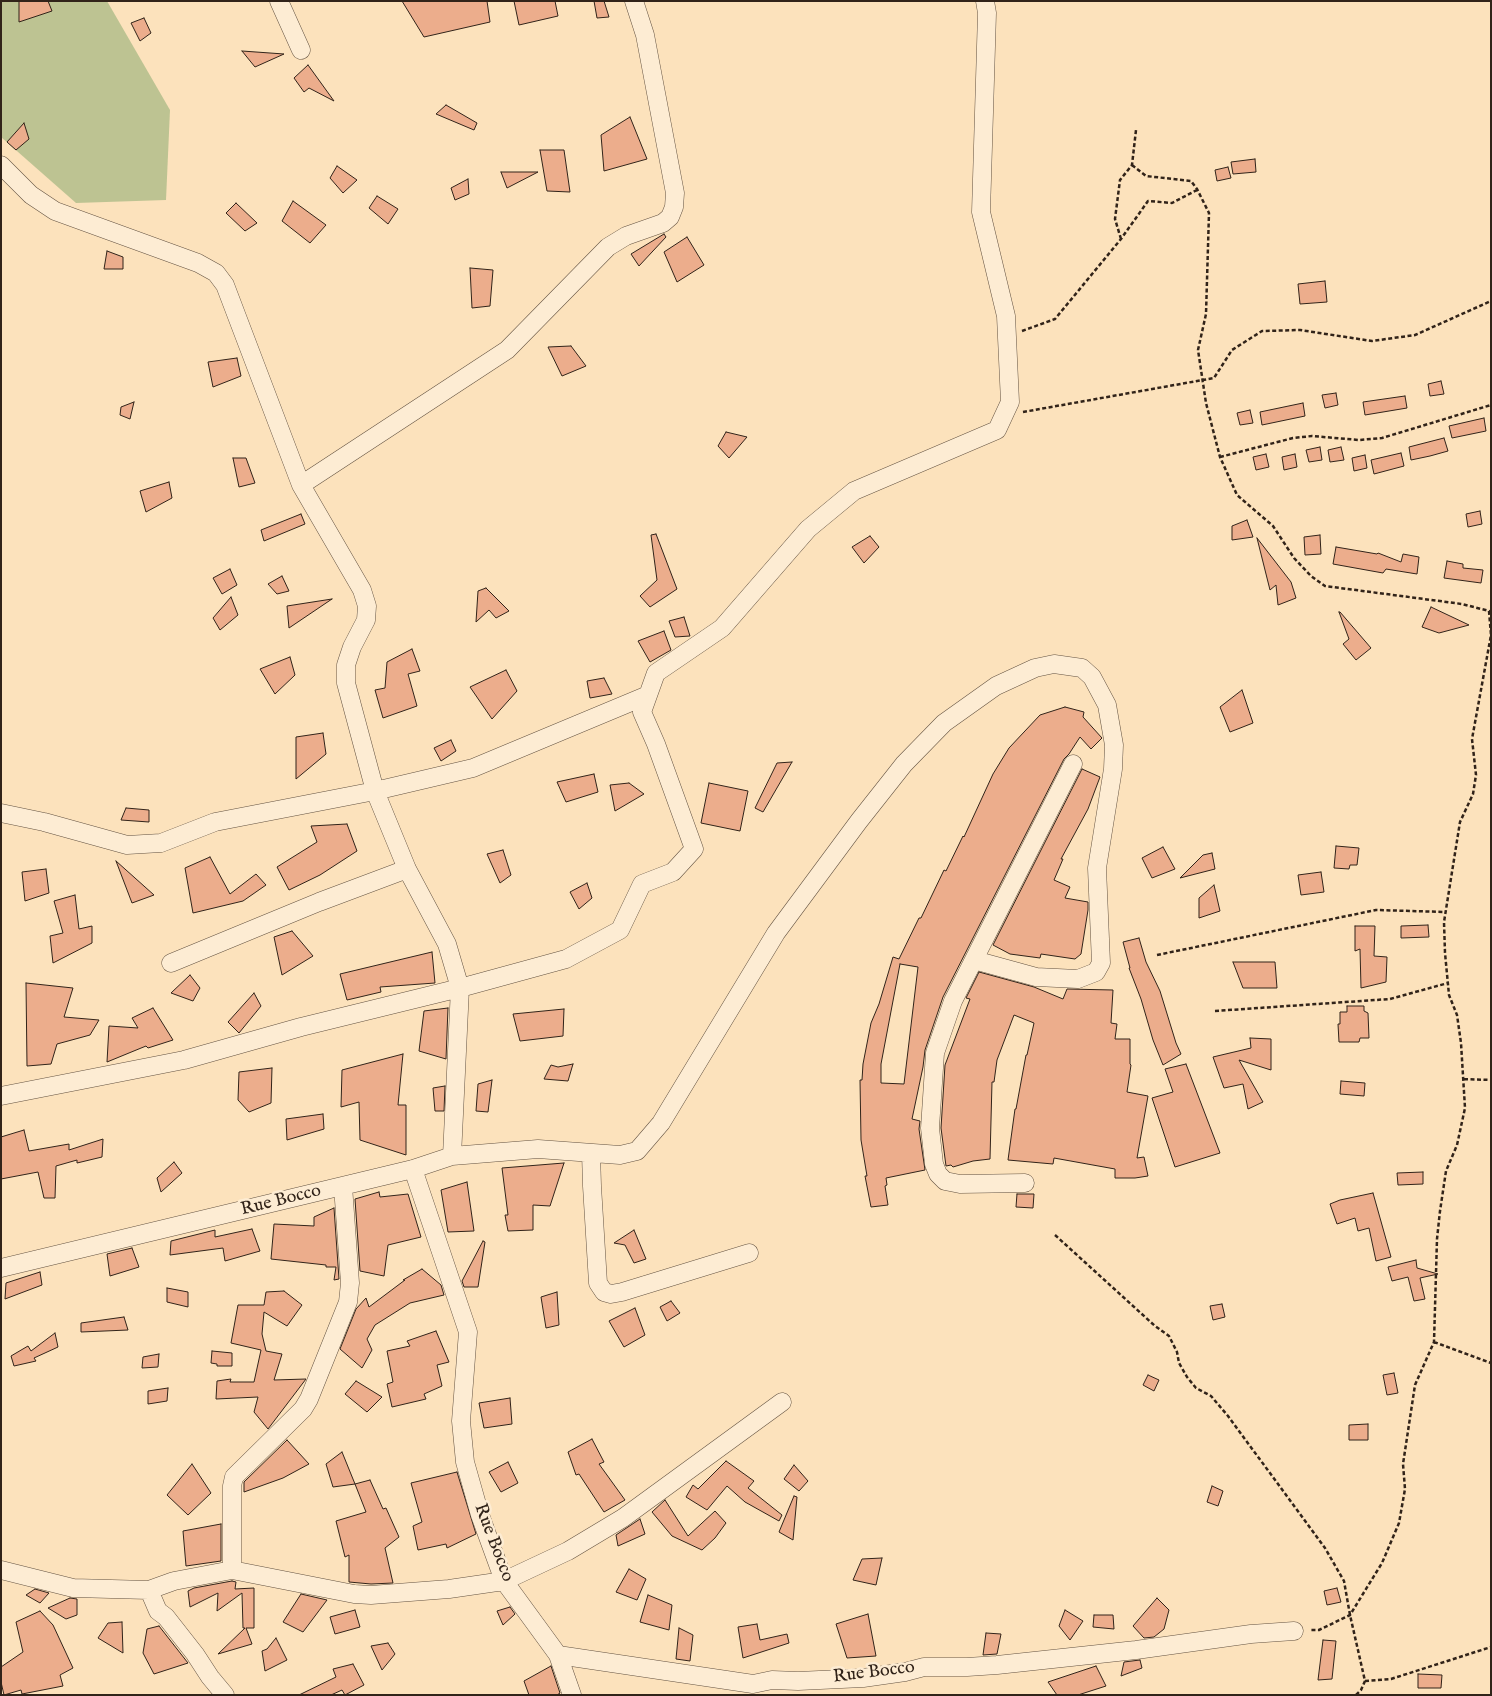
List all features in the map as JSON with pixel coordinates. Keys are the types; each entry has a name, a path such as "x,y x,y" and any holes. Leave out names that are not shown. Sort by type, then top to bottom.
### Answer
{"street":[{"path":"279,1 301,50"},
{"path":"301,484 507,350 608,247 626,236 663,223 670,217 676,193 645,35 634,1"},
{"path":"1,1096 184,1060 300,1026 460,988 566,959 620,930 642,884 673,872 694,849 656,744 642,712 656,673 722,628 808,529 854,492 997,430 1010,402 1006,316 981,212 987,13 985,1"},
{"path":"1,165 31,195 55,211 190,260 216,273 225,285 301,484 362,590 367,606 366,620 352,647 346,665 346,683 375,791 408,869 447,944 460,988 452,1156"},
{"path":"413,1169 452,1156 538,1149 629,1154 637,1151 661,1124 776,933 904,764 944,723 996,686 1035,668 1054,664 1082,668 1092,677 1107,705 1114,745 1113,769 1097,868 1101,963 1096,972 1078,979 1036,977 974,960"},
{"path":"1,813 44,822 127,845 161,843 215,822 375,791 473,768 648,695"},
{"path":"1025,1183 960,1184 945,1181 938,1174 934,1164 930,1128 935,1053 953,1001 1073,764"},
{"path":"171,963 319,902 408,869"},
{"path":"591,1152 598,1283 604,1292 611,1294 622,1292 749,1253"},
{"name":"Rue Bocco","path":"1,1268 413,1169 468,1332 461,1421 465,1462 480,1515 504,1581 558,1655 753,1689 772,1680 798,1681 863,1678 905,1672 924,1667 997,1665 1294,1630"},
{"path":"232,1570 232,1486 234,1477 303,1409 309,1399 348,1302 350,1283 343,1186"},
{"path":"1,1570 72,1588 149,1590 174,1582 232,1570 354,1594 370,1595 449,1589 504,1581 568,1551 623,1518 782,1402"},
{"path":"149,1590 158,1611 166,1617 225,1695"},
{"path":"558,1655 572,1695"}],"path":[{"path":"1121,239 1115,219 1116,209 1120,180 1132,165 1136,130"},
{"path":"1132,165 1146,176 1191,181 1209,213 1206,314 1198,350 1206,403 1220,457 1237,495 1273,526 1294,558 1310,576 1325,586 1462,604 1490,610 1490,635 1472,739 1476,775 1473,794 1460,822 1444,922 1449,995 1457,1016 1464,1079 1465,1108 1457,1145 1446,1171 1438,1230 1434,1342 1415,1385 1404,1464 1405,1489 1399,1523 1382,1564 1350,1615 1320,1630 1294,1630"},
{"path":"1007,336 1055,319 1121,239 1148,201 1172,203 1197,189"},
{"path":"1004,415 1214,378 1232,350 1262,331 1300,330 1372,341 1415,335 1491,301"},
{"path":"1220,457 1293,438 1312,436 1359,440 1382,438 1491,405"},
{"path":"1157,955 1376,910 1445,912"},
{"path":"1215,1011 1390,999 1448,983"},
{"path":"1464,1079 1491,1080"},
{"path":"1054,1235 1155,1326 1170,1336 1177,1352 1179,1363 1187,1377 1196,1388 1211,1396 1228,1416 1325,1548 1344,1581 1365,1681 1361,1690 1356,1695"},
{"path":"1434,1342 1491,1363"},
{"path":"1365,1681 1391,1678 1491,1648"}],"green space":[{"path":"1,1 107,1 170,110 166,200 76,203 1,137"}],"building":[{"path":"19,1 48,1 52,11 19,22"},
{"path":"402,1 487,1 490,22 424,37"},
{"path":"514,1 555,1 558,16 519,25"},
{"path":"594,1 604,1 609,17 597,18"},
{"path":"144,18 151,33 140,41 131,23"},
{"path":"242,51 284,54 255,67"},
{"path":"308,65 334,101 309,88 304,92 294,78"},
{"path":"446,105 477,123 474,130 436,114"},
{"path":"630,117 647,159 604,171 601,135"},
{"path":"24,123 29,139 16,150 7,142"},
{"path":"540,150 564,150 570,192 547,191"},
{"path":"1255,159 1256,172 1233,174 1231,162"},
{"path":"337,166 357,180 343,193 330,178"},
{"path":"1228,167 1231,178 1217,181 1215,170"},
{"path":"501,172 538,172 507,188"},
{"path":"468,179 469,194 455,200 451,188"},
{"path":"377,196 398,209 388,224 369,208"},
{"path":"293,201 326,225 310,243 282,221"},
{"path":"236,203 257,223 245,231 226,213"},
{"path":"664,234 666,237 639,266 631,254"},
{"path":"687,237 704,265 677,282 664,252"},
{"path":"107,251 123,257 123,269 104,269"},
{"path":"470,268 493,270 490,306 472,308"},
{"path":"1325,281 1327,302 1300,304 1298,284"},
{"path":"571,346 586,366 562,376 548,347"},
{"path":"237,358 241,376 213,387 208,362"},
{"path":"1441,381 1444,394 1430,396 1428,384"},
{"path":"1336,393 1338,405 1325,408 1322,395"},
{"path":"1405,396 1407,408 1365,415 1363,402"},
{"path":"134,402 130,419 120,415 121,407"},
{"path":"1303,403 1305,416 1262,425 1260,412"},
{"path":"1250,410 1253,423 1240,425 1237,413"},
{"path":"1484,418 1486,431 1452,438 1449,426"},
{"path":"726,432 747,437 729,458 718,446"},
{"path":"1444,438 1448,451 1411,460 1409,447"},
{"path":"1320,447 1322,460 1309,462 1306,450"},
{"path":"1341,447 1344,460 1330,462 1328,450"},
{"path":"1401,453 1404,466 1374,474 1371,460"},
{"path":"1266,454 1269,467 1256,470 1253,457"},
{"path":"1295,454 1297,467 1284,470 1282,457"},
{"path":"1365,455 1367,468 1354,471 1352,458"},
{"path":"233,458 246,458 255,483 239,487"},
{"path":"169,482 172,498 146,512 140,491"},
{"path":"1480,511 1482,524 1468,527 1466,514"},
{"path":"301,514 305,524 264,541 261,530"},
{"path":"1247,520 1253,537 1232,540 1232,526"},
{"path":"656,534 677,589 650,607 640,596 657,580 651,535"},
{"path":"1320,535 1321,554 1305,555 1304,537"},
{"path":"870,536 879,547 864,563 852,547"},
{"path":"1257,538 1291,582 1296,598 1278,605 1276,585 1270,590"},
{"path":"1336,547 1378,553 1401,562 1403,554 1419,557 1417,574 1386,569 1383,573 1333,564"},
{"path":"1447,561 1463,564 1463,568 1483,570 1481,583 1444,578"},
{"path":"230,569 237,585 222,594 213,578"},
{"path":"282,576 289,591 277,594 268,584"},
{"path":"486,588 509,611 496,618 489,610 476,622 478,591"},
{"path":"231,597 238,615 220,630 213,618"},
{"path":"332,599 289,628 287,606"},
{"path":"1431,607 1469,625 1439,633 1422,627"},
{"path":"1339,612 1371,648 1356,660 1343,644 1349,639"},
{"path":"684,617 690,636 675,637 669,621"},
{"path":"664,631 671,650 650,662 638,641"},
{"path":"412,649 420,671 408,674 417,706 383,718 375,690 385,688 387,662"},
{"path":"290,657 295,675 275,694 260,669"},
{"path":"506,670 517,691 492,719 470,687"},
{"path":"604,678 612,694 590,698 587,681"},
{"path":"1242,690 1253,723 1230,732 1220,707"},
{"path":"1065,707 1084,712 1083,717 1102,738 1091,749 1080,737 1064,759 943,997 925,1050 912,1119 920,1121 919,1129 925,1170 886,1178 887,1185 885,1186 888,1205 871,1207 861,1140 860,1080 862,1080 863,1064 871,1023 879,1004 893,957 899,959 944,870 946,871 964,837 993,774 1009,748 1040,715","holes":["900,964 918,967 904,1084 881,1083 881,1064"]},
{"path":"323,733 326,754 296,779 296,737"},
{"path":"451,740 456,751 441,761 434,748"},
{"path":"792,762 763,812 755,808 777,763"},
{"path":"1082,769 1100,777 1088,809 1061,859 1063,859 1054,880 1070,887 1065,898 1088,902 1081,954 1075,959 1041,954 1040,958 1010,954 993,945"},
{"path":"594,774 598,792 566,802 557,782"},
{"path":"629,783 644,794 615,811 610,785"},
{"path":"709,783 748,791 740,831 701,823"},
{"path":"126,808 149,810 149,822 121,820"},
{"path":"347,824 357,851 320,875 289,890 277,867 317,842 311,826"},
{"path":"1336,846 1359,848 1357,865 1350,865 1349,869 1334,868"},
{"path":"1163,847 1175,869 1152,878 1142,858"},
{"path":"503,850 511,875 500,883 487,854"},
{"path":"1212,853 1215,869 1180,878 1203,855"},
{"path":"210,857 230,894 256,874 266,885 243,901 193,913 185,868"},
{"path":"116,861 154,895 132,903"},
{"path":"46,869 49,893 25,901 22,872"},
{"path":"1321,872 1324,892 1301,895 1298,875"},
{"path":"587,883 592,898 579,909 570,892"},
{"path":"1214,885 1220,911 1199,918 1199,898"},
{"path":"75,895 79,929 92,926 92,943 53,963 50,936 63,933 54,901"},
{"path":"1428,925 1429,937 1401,938 1401,926"},
{"path":"1355,926 1375,926 1374,956 1387,957 1386,982 1361,988 1360,949 1355,951"},
{"path":"292,931 313,956 282,975 274,937"},
{"path":"1139,938 1146,962 1160,991 1181,1054 1163,1065 1129,968 1123,942"},
{"path":"432,952 435,983 380,987 381,992 347,1000 340,974"},
{"path":"1233,962 1275,962 1277,988 1243,988"},
{"path":"979,972 1034,987 1063,999 1067,989 1113,990 1111,1023 1117,1024 1115,1039 1130,1039 1131,1065 1127,1092 1148,1096 1137,1158 1144,1157 1148,1176 1115,1178 1115,1169 1054,1158 1053,1164 1008,1160 1015,1109 1034,1023 1014,1015 997,1060 994,1082 992,1082 990,1159 973,1161 953,1167 951,1165 946,1166 941,1128 945,1065 970,999 966,998"},
{"path":"190,975 200,988 193,1001 171,993"},
{"path":"26,983 73,988 64,1017 99,1020 90,1035 57,1044 51,1064 27,1066"},
{"path":"254,993 261,1006 239,1033 228,1022"},
{"path":"1347,1006 1364,1006 1364,1011 1368,1013 1369,1038 1360,1038 1359,1042 1339,1042 1338,1024 1340,1024 1340,1012 1347,1012"},
{"path":"153,1008 173,1040 148,1048 146,1046 107,1062 109,1026 138,1028 132,1018"},
{"path":"448,1008 446,1059 419,1051 424,1011"},
{"path":"564,1009 563,1036 520,1041 513,1014"},
{"path":"1250,1038 1271,1039 1271,1070 1239,1060 1263,1102 1248,1109 1243,1084 1224,1088 1213,1057 1251,1048"},
{"path":"403,1054 398,1105 406,1105 406,1155 360,1140 359,1102 341,1107 342,1070"},
{"path":"573,1064 568,1081 544,1079 551,1065 558,1067"},
{"path":"1186,1064 1220,1153 1175,1167 1152,1098 1173,1092 1165,1069"},
{"path":"272,1068 271,1103 249,1112 238,1100 239,1072"},
{"path":"492,1080 488,1112 476,1111 478,1084"},
{"path":"1341,1081 1365,1083 1364,1096 1340,1094"},
{"path":"445,1086 444,1111 435,1111 433,1088"},
{"path":"323,1114 324,1129 287,1140 286,1119"},
{"path":"24,1130 29,1151 69,1144 69,1150 103,1139 102,1157 77,1163 77,1160 56,1166 55,1198 44,1198 38,1172 1,1179 1,1137"},
{"path":"174,1162 182,1173 161,1192 157,1178"},
{"path":"564,1163 550,1206 533,1205 533,1230 508,1231 505,1215 508,1215 502,1168"},
{"path":"1423,1172 1423,1184 1398,1185 1397,1173"},
{"path":"467,1182 474,1231 448,1232 441,1190"},
{"path":"379,1192 380,1197 408,1194 421,1237 388,1245 384,1276 360,1271 355,1199"},
{"path":"1373,1193 1391,1257 1376,1261 1369,1228 1358,1231 1355,1218 1337,1224 1330,1204"},
{"path":"1017,1194 1034,1194 1033,1208 1016,1207"},
{"path":"334,1208 339,1279 334,1280 336,1267 271,1259 274,1224 314,1226 314,1217"},
{"path":"252,1229 260,1251 225,1261 223,1248 170,1255 171,1241 215,1230 215,1237"},
{"path":"634,1230 646,1259 634,1263 625,1245 614,1243"},
{"path":"483,1241 485,1242 478,1287 464,1287 462,1281"},
{"path":"132,1248 139,1267 110,1276 107,1254"},
{"path":"1416,1260 1417,1268 1438,1274 1420,1278 1425,1299 1414,1301 1408,1277 1392,1281 1388,1267"},
{"path":"422,1269 441,1285 444,1295 410,1303 375,1325 367,1339 372,1350 362,1368 340,1349 356,1309 366,1298 369,1307 405,1280 403,1280"},
{"path":"40,1272 42,1285 5,1299 6,1283"},
{"path":"167,1288 188,1292 188,1307 167,1302"},
{"path":"284,1291 302,1305 287,1326 264,1312 262,1334 266,1351 282,1354 274,1380 306,1379 268,1429 254,1412 258,1397 216,1399 217,1381 231,1379 230,1382 254,1382 261,1350 231,1343 238,1305 264,1305 266,1292"},
{"path":"557,1292 559,1325 546,1328 541,1297"},
{"path":"671,1301 680,1313 667,1321 660,1307"},
{"path":"1222,1304 1225,1317 1213,1320 1210,1306"},
{"path":"635,1308 645,1335 624,1347 609,1321"},
{"path":"124,1317 128,1330 81,1332 81,1323"},
{"path":"436,1331 449,1362 437,1365 442,1386 424,1394 426,1399 392,1407 387,1384 393,1382 387,1351 410,1346 407,1341"},
{"path":"55,1333 58,1347 34,1358 36,1361 14,1366 11,1356 28,1346 31,1351"},
{"path":"212,1351 232,1353 232,1366 217,1366 217,1364 211,1363"},
{"path":"159,1354 158,1367 142,1368 143,1357"},
{"path":"1394,1373 1398,1393 1387,1395 1383,1375"},
{"path":"1148,1375 1159,1380 1154,1391 1143,1385"},
{"path":"356,1381 382,1397 367,1412 345,1394"},
{"path":"168,1388 167,1401 148,1404 148,1391"},
{"path":"510,1398 512,1424 484,1428 479,1403"},
{"path":"1368,1424 1368,1440 1349,1440 1349,1425"},
{"path":"592,1439 604,1462 599,1464 625,1500 604,1512 579,1474 576,1475 568,1452"},
{"path":"287,1440 309,1464 283,1478 244,1492 244,1482"},
{"path":"342,1452 355,1484 333,1487 326,1464"},
{"path":"726,1461 754,1481 748,1488 782,1515 779,1521 745,1502 727,1486 707,1510 686,1497 693,1485 698,1489"},
{"path":"508,1462 518,1483 501,1492 489,1472"},
{"path":"192,1464 211,1493 188,1515 167,1495"},
{"path":"794,1465 808,1481 799,1491 784,1479"},
{"path":"457,1472 476,1534 447,1548 446,1544 418,1550 413,1526 422,1522 411,1483"},
{"path":"370,1480 383,1509 386,1508 399,1537 385,1548 393,1583 349,1582 349,1555 345,1557 336,1521 366,1512 355,1484"},
{"path":"1212,1486 1223,1491 1218,1506 1207,1502"},
{"path":"794,1496 797,1497 793,1540 779,1532"},
{"path":"665,1500 688,1536 715,1511 726,1523 715,1538 702,1550 672,1536 652,1512"},
{"path":"640,1519 645,1534 618,1546 616,1535"},
{"path":"221,1524 221,1561 186,1566 183,1531"},
{"path":"882,1558 876,1585 853,1580 862,1559"},
{"path":"629,1569 646,1579 637,1600 616,1592"},
{"path":"232,1581 236,1582 235,1589 254,1588 254,1628 246,1628 252,1644 218,1654 245,1628 243,1628 242,1593 217,1611 218,1593 190,1607 188,1591 194,1588"},
{"path":"1337,1588 1341,1602 1327,1605 1324,1591"},
{"path":"35,1589 49,1593 40,1603 26,1595"},
{"path":"301,1594 327,1600 303,1632 283,1622"},
{"path":"648,1595 672,1605 669,1630 640,1622"},
{"path":"70,1598 77,1599 77,1615 66,1619 48,1608"},
{"path":"1157,1598 1169,1610 1164,1629 1154,1637 1144,1638 1133,1626"},
{"path":"510,1607 515,1614 503,1625 497,1611"},
{"path":"355,1610 360,1627 335,1634 330,1617"},
{"path":"1065,1610 1083,1621 1070,1640 1059,1626"},
{"path":"40,1611 53,1625 73,1668 60,1675 63,1686 22,1694 21,1690 4,1695 1,1682 1,1667 23,1652 16,1622"},
{"path":"868,1614 876,1656 847,1658 836,1624"},
{"path":"1094,1615 1113,1615 1114,1629 1093,1627"},
{"path":"122,1622 123,1653 98,1638 108,1623"},
{"path":"757,1624 760,1640 787,1634 789,1643 743,1658 738,1627"},
{"path":"159,1626 188,1663 154,1674 143,1653 147,1629"},
{"path":"679,1628 693,1635 690,1661 676,1659"},
{"path":"986,1633 1001,1634 997,1654 983,1655"},
{"path":"276,1638 287,1660 265,1671 262,1651 267,1649"},
{"path":"1323,1640 1336,1641 1332,1679 1318,1680"},
{"path":"388,1643 395,1654 382,1670 371,1646"},
{"path":"1140,1660 1142,1668 1121,1676 1124,1662"},
{"path":"353,1664 364,1685 345,1695 342,1690 331,1695 299,1695 336,1677 333,1669"},
{"path":"551,1666 560,1693 557,1695 529,1695 524,1681"},
{"path":"1096,1666 1106,1686 1078,1695 1057,1695 1048,1682"},
{"path":"1418,1674 1442,1675 1441,1688 1418,1688"}]}
